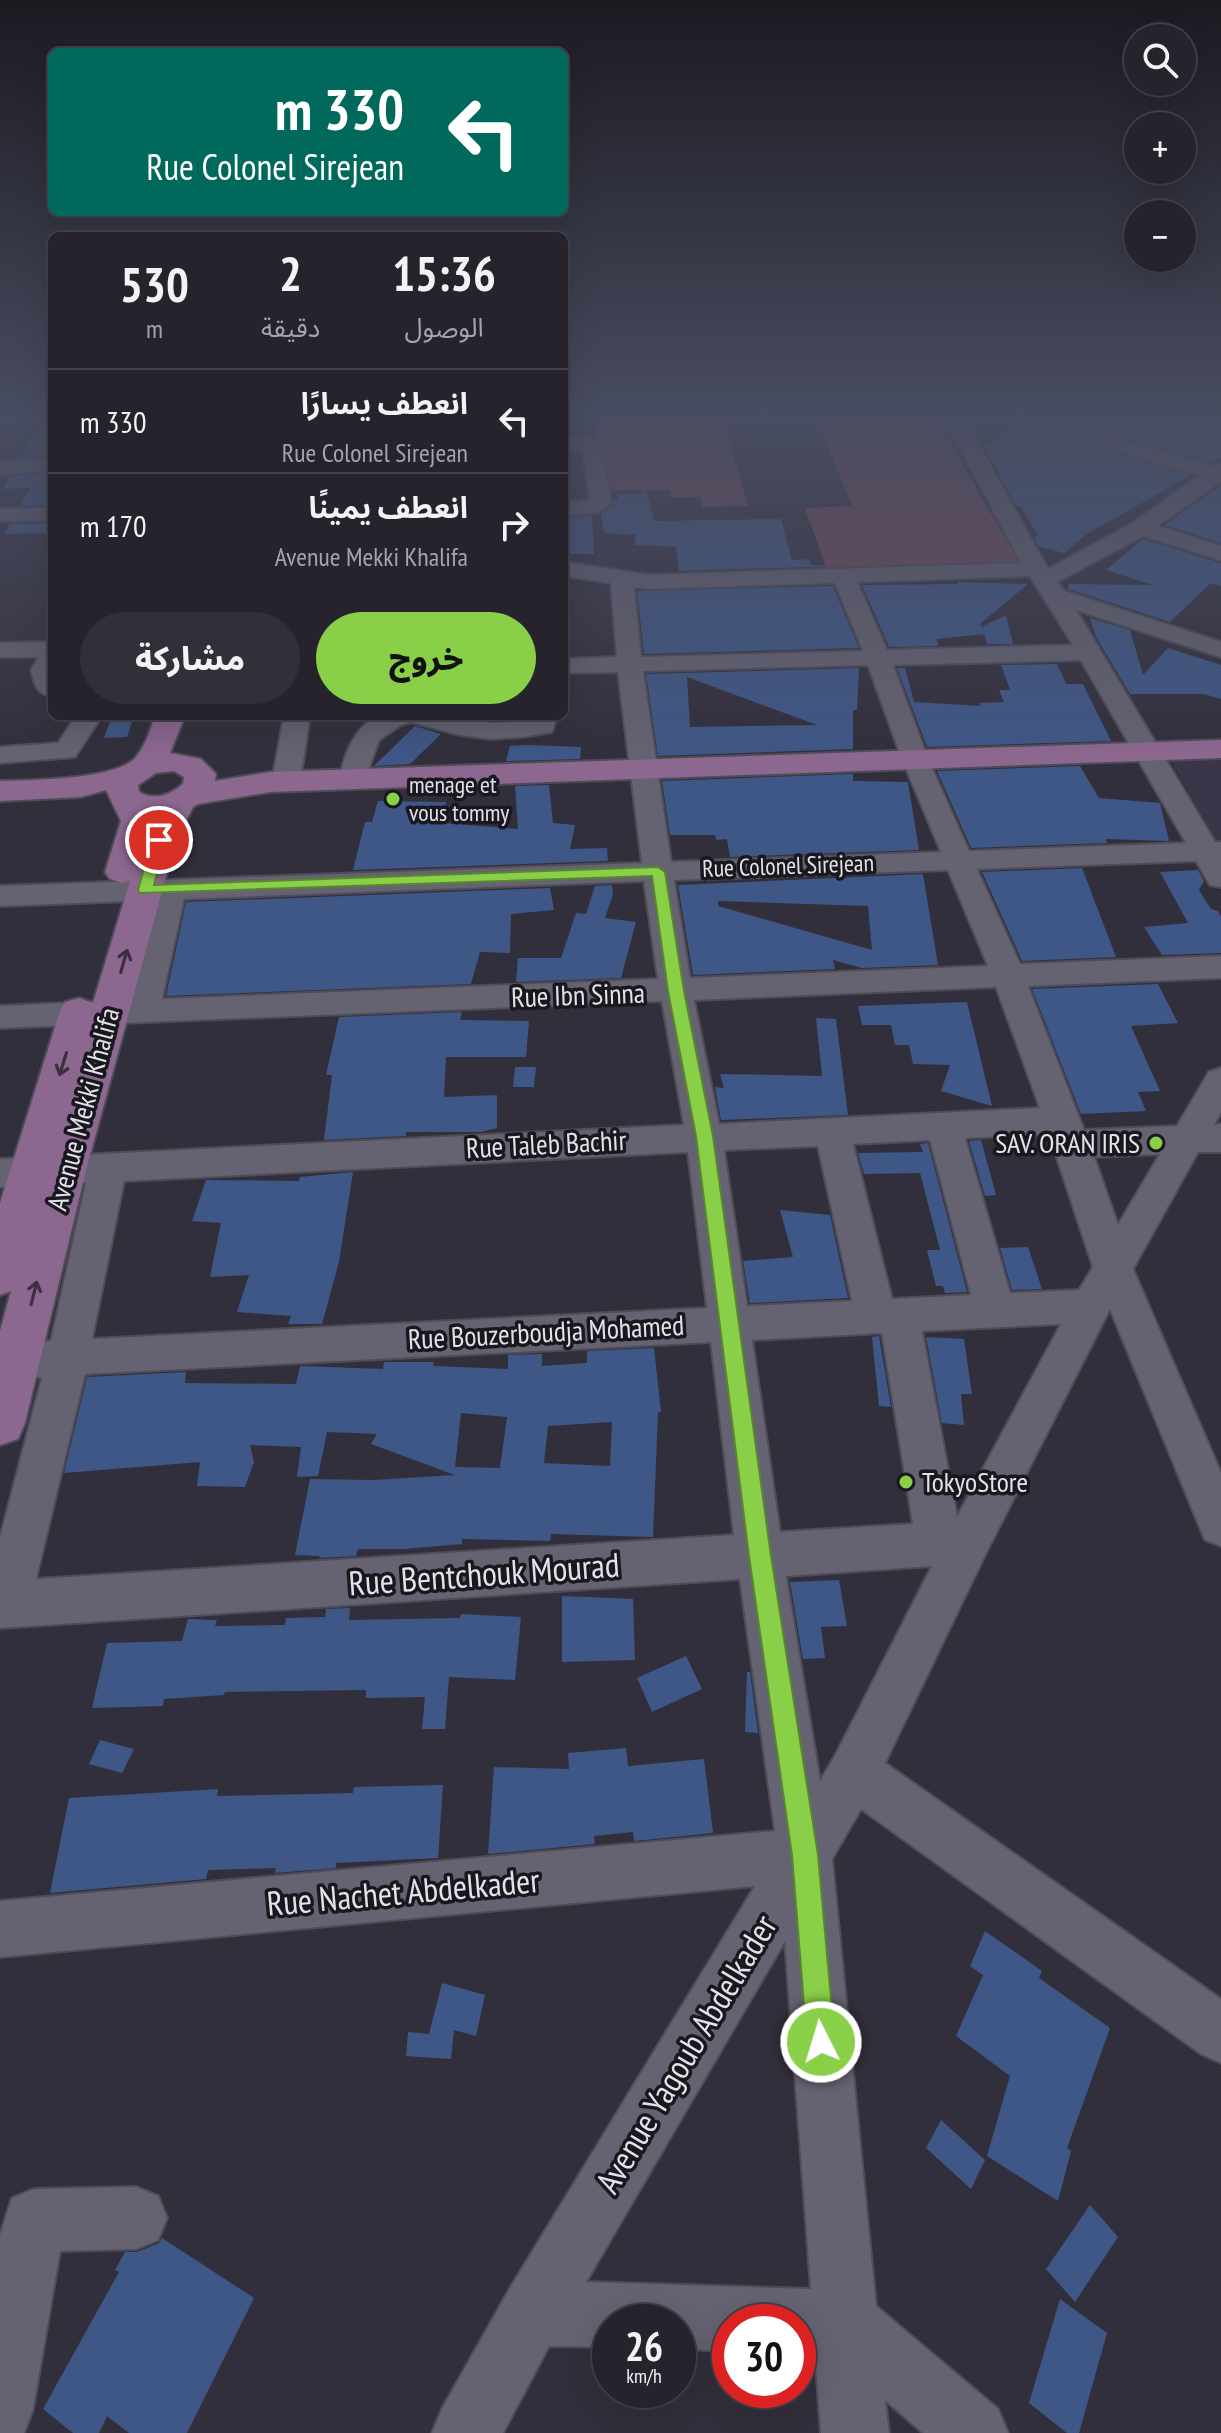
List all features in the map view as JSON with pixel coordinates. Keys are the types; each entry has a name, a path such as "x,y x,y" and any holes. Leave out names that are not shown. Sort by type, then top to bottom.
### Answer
{"main road":[{"name":"Avenue Mekki Khalifa","path":"144,894 134,784 162,740 169,720"},
{"name":"Avenue Mekki Khalifa","path":"0,1276 32,1172 110,1013 159,840 188,783 188,738 194,720"},
{"path":"134,784 149,807 188,783 228,787 353,779 1221,749"},
{"path":"0,791 134,784 166,762 188,783"},
{"name":"Avenue Mekki Khalifa","path":"0,1423 32,1172"}],"street":[{"path":"1016,530 1148,752 1214,851 1221,878"},
{"path":"1045,582 1138,530"},
{"path":"1146,530 1221,553"},
{"path":"568,570 622,580 844,577 1045,582 1221,650"},
{"path":"844,577 915,759 1009,977 1067,1132 1103,1289 1221,1525"},
{"path":"622,580 630,665 658,872 676,991 704,1136 760,1556 805,1855 845,2322 845,2419"},
{"path":"0,650 48,652"},
{"path":"568,666 1089,652"},
{"path":"48,660 43,670 48,687"},
{"path":"0,755 66,751 86,720"},
{"path":"278,782 296,720"},
{"path":"353,779 359,749 373,728 387,720"},
{"path":"439,720 460,727 491,730 531,729 543,726 544,720"},
{"name":"Rue Colonel Sirejean","path":"0,896 144,894 1214,851"},
{"name":"Rue Ibn Sinna","path":"0,1017 1221,967"},
{"name":"Avenue Yagoub Abdelkader","path":"466,2433 532,2313 854,1772 954,1544 1103,1289 1203,1138 1221,1081"},
{"path":"944,1126 995,1311"},
{"name":"Rue Taleb Bachir","path":"32,1172 944,1126 1203,1138"},
{"path":"832,1130 954,1544"},
{"path":"3,1605 68,1357 108,1168"},
{"name":"Rue Bouzerboudja Mohamed","path":"8,1360 995,1311 1103,1289"},
{"name":"Rue Bentchouk Mourad","path":"3,1605 954,1544"},
{"path":"854,1772 1221,2034"},
{"name":"Rue Nachet Abdelkader","path":"0,1929 805,1855"},
{"path":"0,2409 34,2220 136,2218"},
{"path":"532,2313 845,2322 974,2433"}],"shaded area":[{"path":"813,530 1000,530 1023,568 828,573"},
{"path":"1221,755 1221,846 1219,846 1168,756"}],"building":[{"path":"7,530 48,530 48,533 4,534"},
{"path":"568,530 593,530 594,554 568,554"},
{"path":"603,530 784,530 792,560 809,559 811,565 839,566 679,571 676,547 634,545 636,535 604,533"},
{"path":"1035,530 1095,530 1064,553 1038,546 1034,538 1038,535"},
{"path":"1178,530 1221,530 1221,543"},
{"path":"1143,539 1221,563 1221,586 1211,583 1170,622 1068,589 1069,584 1153,585 1106,570"},
{"path":"958,584 1028,584 980,624 984,630 983,626 1006,615 1013,644 987,644 984,634 936,639 939,646 889,647 862,585"},
{"path":"833,586 859,648 644,654 637,591"},
{"path":"1090,618 1130,630 1143,675 1168,648 1221,665 1221,699 1204,694 1130,694 1096,637"},
{"path":"1057,664 1066,684 1083,684 1111,741 927,747 897,668 905,668 914,702 981,706 979,703 1004,702 999,690 1010,690 1001,665"},
{"path":"859,668 857,710 853,710 853,749 658,756 646,674","holes":["687,677 817,725 690,727"]},
{"path":"111,720 133,720 127,737 104,738"},
{"path":"415,726 441,734 410,764 374,766"},
{"path":"510,746 581,747 580,759 506,761"},
{"path":"1080,766 1099,798 1160,803 1169,841 1106,839 1107,843 971,848 937,771"},
{"path":"853,774 853,781 908,782 919,850 730,857 727,839 716,840 715,835 670,835 662,781"},
{"path":"549,785 553,823 575,825 570,849 607,848 608,861 353,870 365,822 372,822 378,801 446,802 443,823 518,829 515,786"},
{"path":"1082,868 1116,957 1022,961 982,872"},
{"path":"1198,870 1204,881 1199,890 1211,909 1218,911 1221,917 1221,953 1162,955 1144,927 1188,923 1160,872"},
{"path":"923,874 938,965 862,968 833,960 835,969 693,975 678,885","holes":["718,901 868,906 872,950 718,906"]},
{"path":"612,885 613,894 605,918 636,922 621,978 516,982 518,958 561,958 576,913 586,914 595,886"},
{"path":"550,888 554,910 511,914 510,953 480,952 471,984 166,996 186,902"},
{"path":"1158,984 1178,1023 1131,1026 1160,1091 1138,1092 1146,1111 1081,1114 1032,989"},
{"path":"967,1002 992,1106 941,1091 950,1065 913,1064 909,1045 895,1045 891,1025 862,1025 858,1006"},
{"path":"462,1012 460,1020 529,1021 526,1057 446,1057 444,1097 497,1095 497,1128 481,1132 406,1132 406,1136 324,1140 332,1075 326,1075 339,1017"},
{"path":"816,1018 836,1019 848,1115 721,1120 715,1087 724,1088 720,1074 822,1076"},
{"path":"515,1067 536,1067 534,1087 513,1087"},
{"path":"981,1140 996,1195 985,1196 969,1141"},
{"path":"928,1143 967,1292 945,1293 943,1286 936,1286 927,1250 940,1250 920,1173 864,1174 858,1153 923,1152 920,1144"},
{"path":"353,1172 339,1262 322,1324 288,1324 291,1316 237,1312 249,1275 210,1277 221,1223 192,1221 206,1180 299,1181 300,1177"},
{"path":"780,1210 830,1215 848,1298 750,1303 743,1261 793,1257"},
{"path":"1028,1247 1042,1289 1012,1290 1000,1248"},
{"path":"879,1336 891,1407 879,1406 872,1337"},
{"path":"926,1337 964,1339 972,1394 961,1394 964,1425 942,1423"},
{"path":"654,1348 661,1412 658,1412 653,1537 551,1534 550,1541 462,1539 462,1544 358,1549 356,1556 319,1558 295,1555 310,1479 374,1480 455,1475 371,1444 377,1434 327,1432 318,1476 297,1477 301,1447 250,1445 254,1462 245,1487 197,1486 200,1462 64,1473 87,1377 186,1372 185,1383 296,1384 300,1366 383,1369 384,1362 434,1362 433,1366 508,1369 508,1355 542,1354 542,1366 587,1363 587,1351","holes":["461,1413 507,1417 500,1468 455,1467","612,1422 610,1466 544,1463 548,1426"]},
{"path":"839,1580 847,1626 821,1627 825,1658 803,1659 790,1582"},
{"path":"562,1596 633,1599 635,1660 562,1662"},
{"path":"350,1608 349,1620 460,1618 461,1614 521,1617 515,1680 449,1677 445,1729 422,1729 425,1697 366,1698 366,1690 225,1692 224,1695 164,1699 163,1706 92,1708 107,1643 182,1641 188,1619 217,1620 215,1626 285,1625 286,1618 325,1617 326,1609"},
{"path":"686,1656 702,1689 652,1712 637,1678"},
{"path":"747,1672 750,1672 758,1733 745,1732"},
{"path":"100,1740 134,1749 122,1773 89,1764"},
{"path":"626,1748 628,1766 704,1759 713,1833 634,1841 633,1832 594,1836 595,1844 488,1854 494,1767 569,1769 568,1753"},
{"path":"443,1785 438,1858 336,1863 336,1868 275,1873 276,1868 208,1870 206,1879 50,1893 69,1798 218,1789 217,1796 353,1793 354,1787"},
{"path":"985,1931 1042,1971 1039,1978 1110,2028 1067,2148 1071,2151 1058,2201 987,2156 1010,2076 956,2036 983,1975 970,1966"},
{"path":"442,1983 485,1995 476,2036 454,2030 451,2059 406,2056 408,2032 429,2034"},
{"path":"941,2120 985,2160 971,2189 926,2148"},
{"path":"1090,2205 1118,2237 1075,2302 1046,2269"},
{"path":"162,2238 254,2298 187,2433 129,2433 107,2416 99,2433 73,2433 43,2409 119,2272 115,2270 125,2252 137,2252 159,2243"},
{"path":"1060,2299 1107,2333 1079,2433 1067,2433 1029,2403"}],"place":[{"name":"menage et vous tommy","path":"393,799"},
{"name":"SAV. ORAN IRIS","path":"1156,1143"},
{"name":"TokyoStore","path":"906,1482"}],"route":[{"path":"159,840 146,890 658,872 676,991 704,1136 760,1556 805,1855 821,2042"}]}
